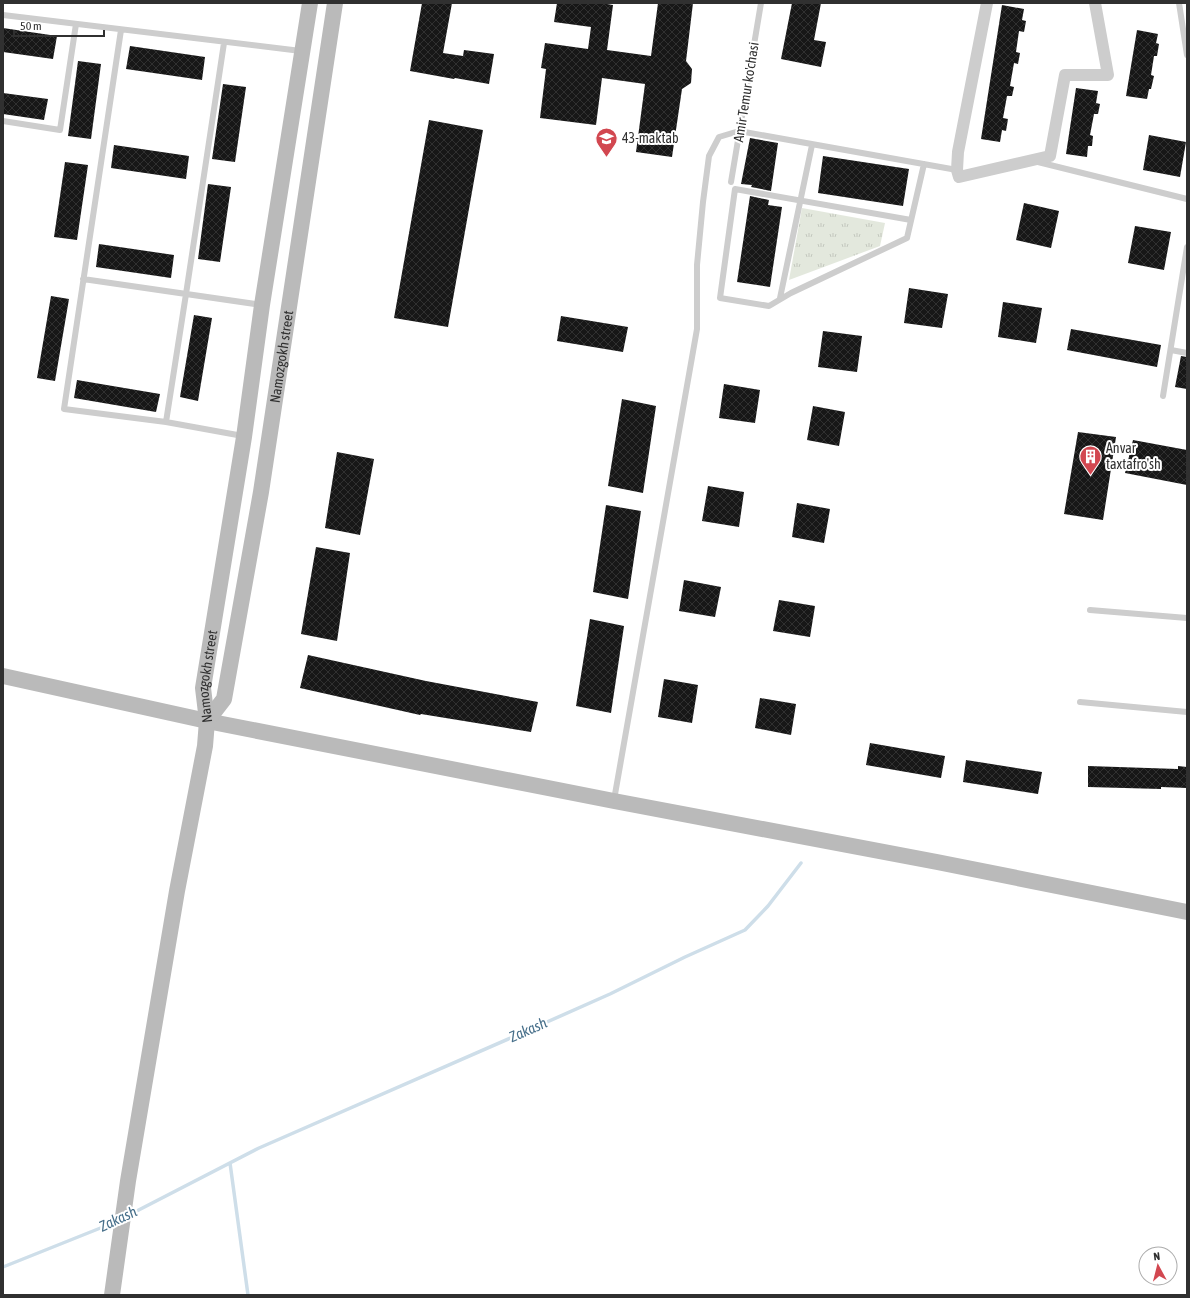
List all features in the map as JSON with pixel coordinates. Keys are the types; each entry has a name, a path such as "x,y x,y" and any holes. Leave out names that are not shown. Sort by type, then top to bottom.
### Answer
{"main road":[{"name":"Namozgokh street","path":"207,721 203,688 244,437 262,305 310,3"},
{"name":"Namozgokh street","path":"207,721 224,699 258,507 335,3"},
{"path":"3,676 207,721 614,801 922,859 1187,912"},
{"path":"112,1295 118,1243 128,1181 177,891 205,746 207,721"}],"street":[{"path":"987,3 958,152 959,177 1050,156 1065,75 1108,75 1095,3"}],"lane":[{"name":"Amir Temur ko'chasi","path":"731,182 761,3"},
{"path":"1179,3 1187,55"},
{"path":"3,15 303,52"},
{"path":"3,122 60,130 76,24"},
{"path":"121,30 64,409 166,422 244,437"},
{"path":"166,422 224,43"},
{"path":"614,801 697,330 697,265 709,156 719,137 739,131 958,170"},
{"path":"780,298 812,144"},
{"path":"1031,160 1187,199"},
{"path":"911,220 735,189 720,298 769,306 780,298 907,238 924,164"},
{"path":"1163,396 1187,247"},
{"path":"83,279 262,305"},
{"path":"1171,350 1187,353"},
{"path":"1090,610 1187,618"},
{"path":"1080,702 1187,712"}],"green space":[{"path":"802,208 885,223 880,246 789,280"}],"building":[{"path":"422,3 452,3 443,53 463,56 464,50 494,54 489,84 410,71"},
{"path":"557,3 601,3 613,5 607,50 651,56 658,3 693,3 686,61 692,69 691,83 682,89 672,157 636,152 645,84 602,78 596,125 540,118 546,69 541,68 545,43 588,49 591,27 554,22"},
{"path":"792,3 821,3 814,40 826,42 821,67 781,59"},
{"path":"1002,5 1024,9 1022,20 1026,21 1024,32 1019,31 1016,52 1020,53 1018,64 1014,63 1010,86 1014,87 1012,96 1007,96 1003,118 1008,119 1006,131 1002,130 1000,142 981,139"},
{"path":"3,28 57,36 53,59 3,52"},
{"path":"1137,30 1158,34 1156,43 1159,44 1157,56 1154,56 1151,75 1154,76 1147,99 1126,96"},
{"path":"130,46 205,57 202,80 126,69"},
{"path":"78,61 101,64 91,139 68,136"},
{"path":"223,84 246,87 235,162 212,159"},
{"path":"1076,88 1098,91 1096,103 1100,104 1098,114 1094,114 1090,135 1093,136 1092,146 1088,146 1087,157 1066,154"},
{"path":"3,93 48,99 44,120 3,114"},
{"path":"429,120 483,130 448,327 394,318"},
{"path":"1149,135 1186,142 1180,177 1143,170"},
{"path":"750,138 778,143 771,191 751,187 752,185 741,184"},
{"path":"114,145 189,156 186,179 111,168"},
{"path":"823,156 909,169 903,206 818,193"},
{"path":"65,162 88,165 77,240 54,237"},
{"path":"208,184 231,187 220,262 198,259"},
{"path":"750,196 769,200 768,205 782,207 770,287 737,282"},
{"path":"1024,203 1059,211 1051,248 1016,240"},
{"path":"1135,226 1171,232 1164,270 1128,263"},
{"path":"99,244 174,255 171,278 96,267"},
{"path":"909,288 948,294 942,328 904,323"},
{"path":"51,296 69,299 55,381 37,378"},
{"path":"1003,302 1042,308 1036,343 998,337"},
{"path":"194,315 212,318 198,401 180,397"},
{"path":"561,316 628,327 623,352 557,341"},
{"path":"1071,329 1161,345 1157,367 1067,350"},
{"path":"823,331 862,336 857,372 818,367"},
{"path":"1181,356 1187,357 1187,389 1175,387"},
{"path":"77,380 160,394 156,412 74,398"},
{"path":"724,384 760,390 755,423 719,418"},
{"path":"622,399 656,406 643,493 608,486"},
{"path":"813,406 845,412 839,446 807,440"},
{"name":"Anvar taxtafro'sh","path":"1078,432 1116,437 1103,520 1064,514"},
{"path":"1133,440 1187,450 1187,485 1125,473"},
{"path":"337,452 374,459 360,535 325,528"},
{"path":"708,486 744,492 739,527 702,521"},
{"path":"797,503 830,509 824,543 792,537"},
{"path":"606,505 641,511 628,599 593,592"},
{"path":"316,547 350,553 337,641 301,634"},
{"path":"684,580 721,587 715,617 679,611"},
{"path":"779,600 815,606 810,637 773,631"},
{"path":"590,619 624,626 611,713 576,706"},
{"path":"308,655 426,681 538,702 531,732 420,715 300,688"},
{"path":"664,679 698,685 692,723 658,717"},
{"path":"760,698 796,704 791,735 755,728"},
{"path":"870,743 945,756 941,778 866,765"},
{"path":"966,760 1042,772 1038,794 963,782"},
{"path":"1088,766 1178,769 1178,766 1187,767 1187,788 1161,787 1161,789 1088,787"}],"waterway":[{"name":"Zakash","path":"129,1215 259,1148 610,994 685,957 745,930 768,906 801,863"},
{"name":"Zakash","path":"230,1163 248,1295"},
{"name":"Zakash","path":"3,1267 118,1221"}],"place":[{"name":"43-maktab","path":"606,158"},
{"name":"Anvar taxtafro'sh","path":"1090,476"}]}
